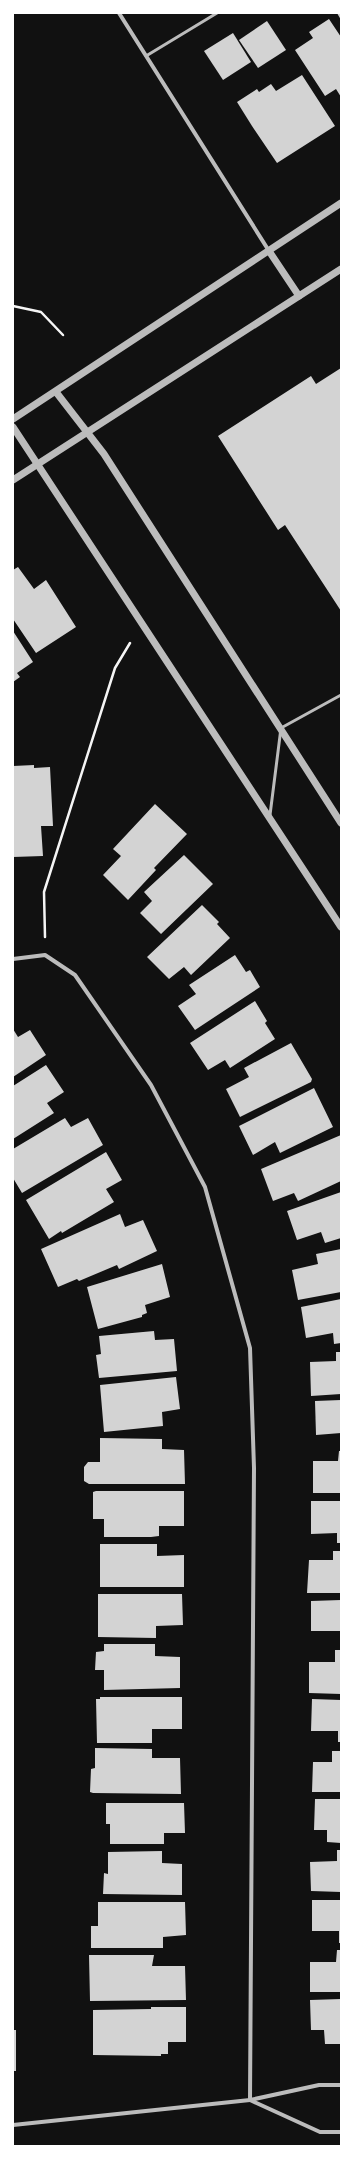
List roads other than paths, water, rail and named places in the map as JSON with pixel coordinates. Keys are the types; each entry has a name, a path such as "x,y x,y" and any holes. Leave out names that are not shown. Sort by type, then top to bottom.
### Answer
{"street":[{"path":"119,13 299,296"},
{"path":"13,419 341,203"},
{"path":"13,480 341,269"},
{"path":"56,392 88,432 107,459 341,823"},
{"path":"13,427 341,927"},
{"path":"13,959 45,955 75,975 151,1086 205,1187 250,1348 254,1468 250,2100"},
{"path":"13,2125 250,2100 319,2085 341,2085"},
{"path":"250,2100 320,2132 341,2132"}],"lane":[{"path":"146,56 217,13"},
{"path":"269,818 281,728 341,695"}]}
